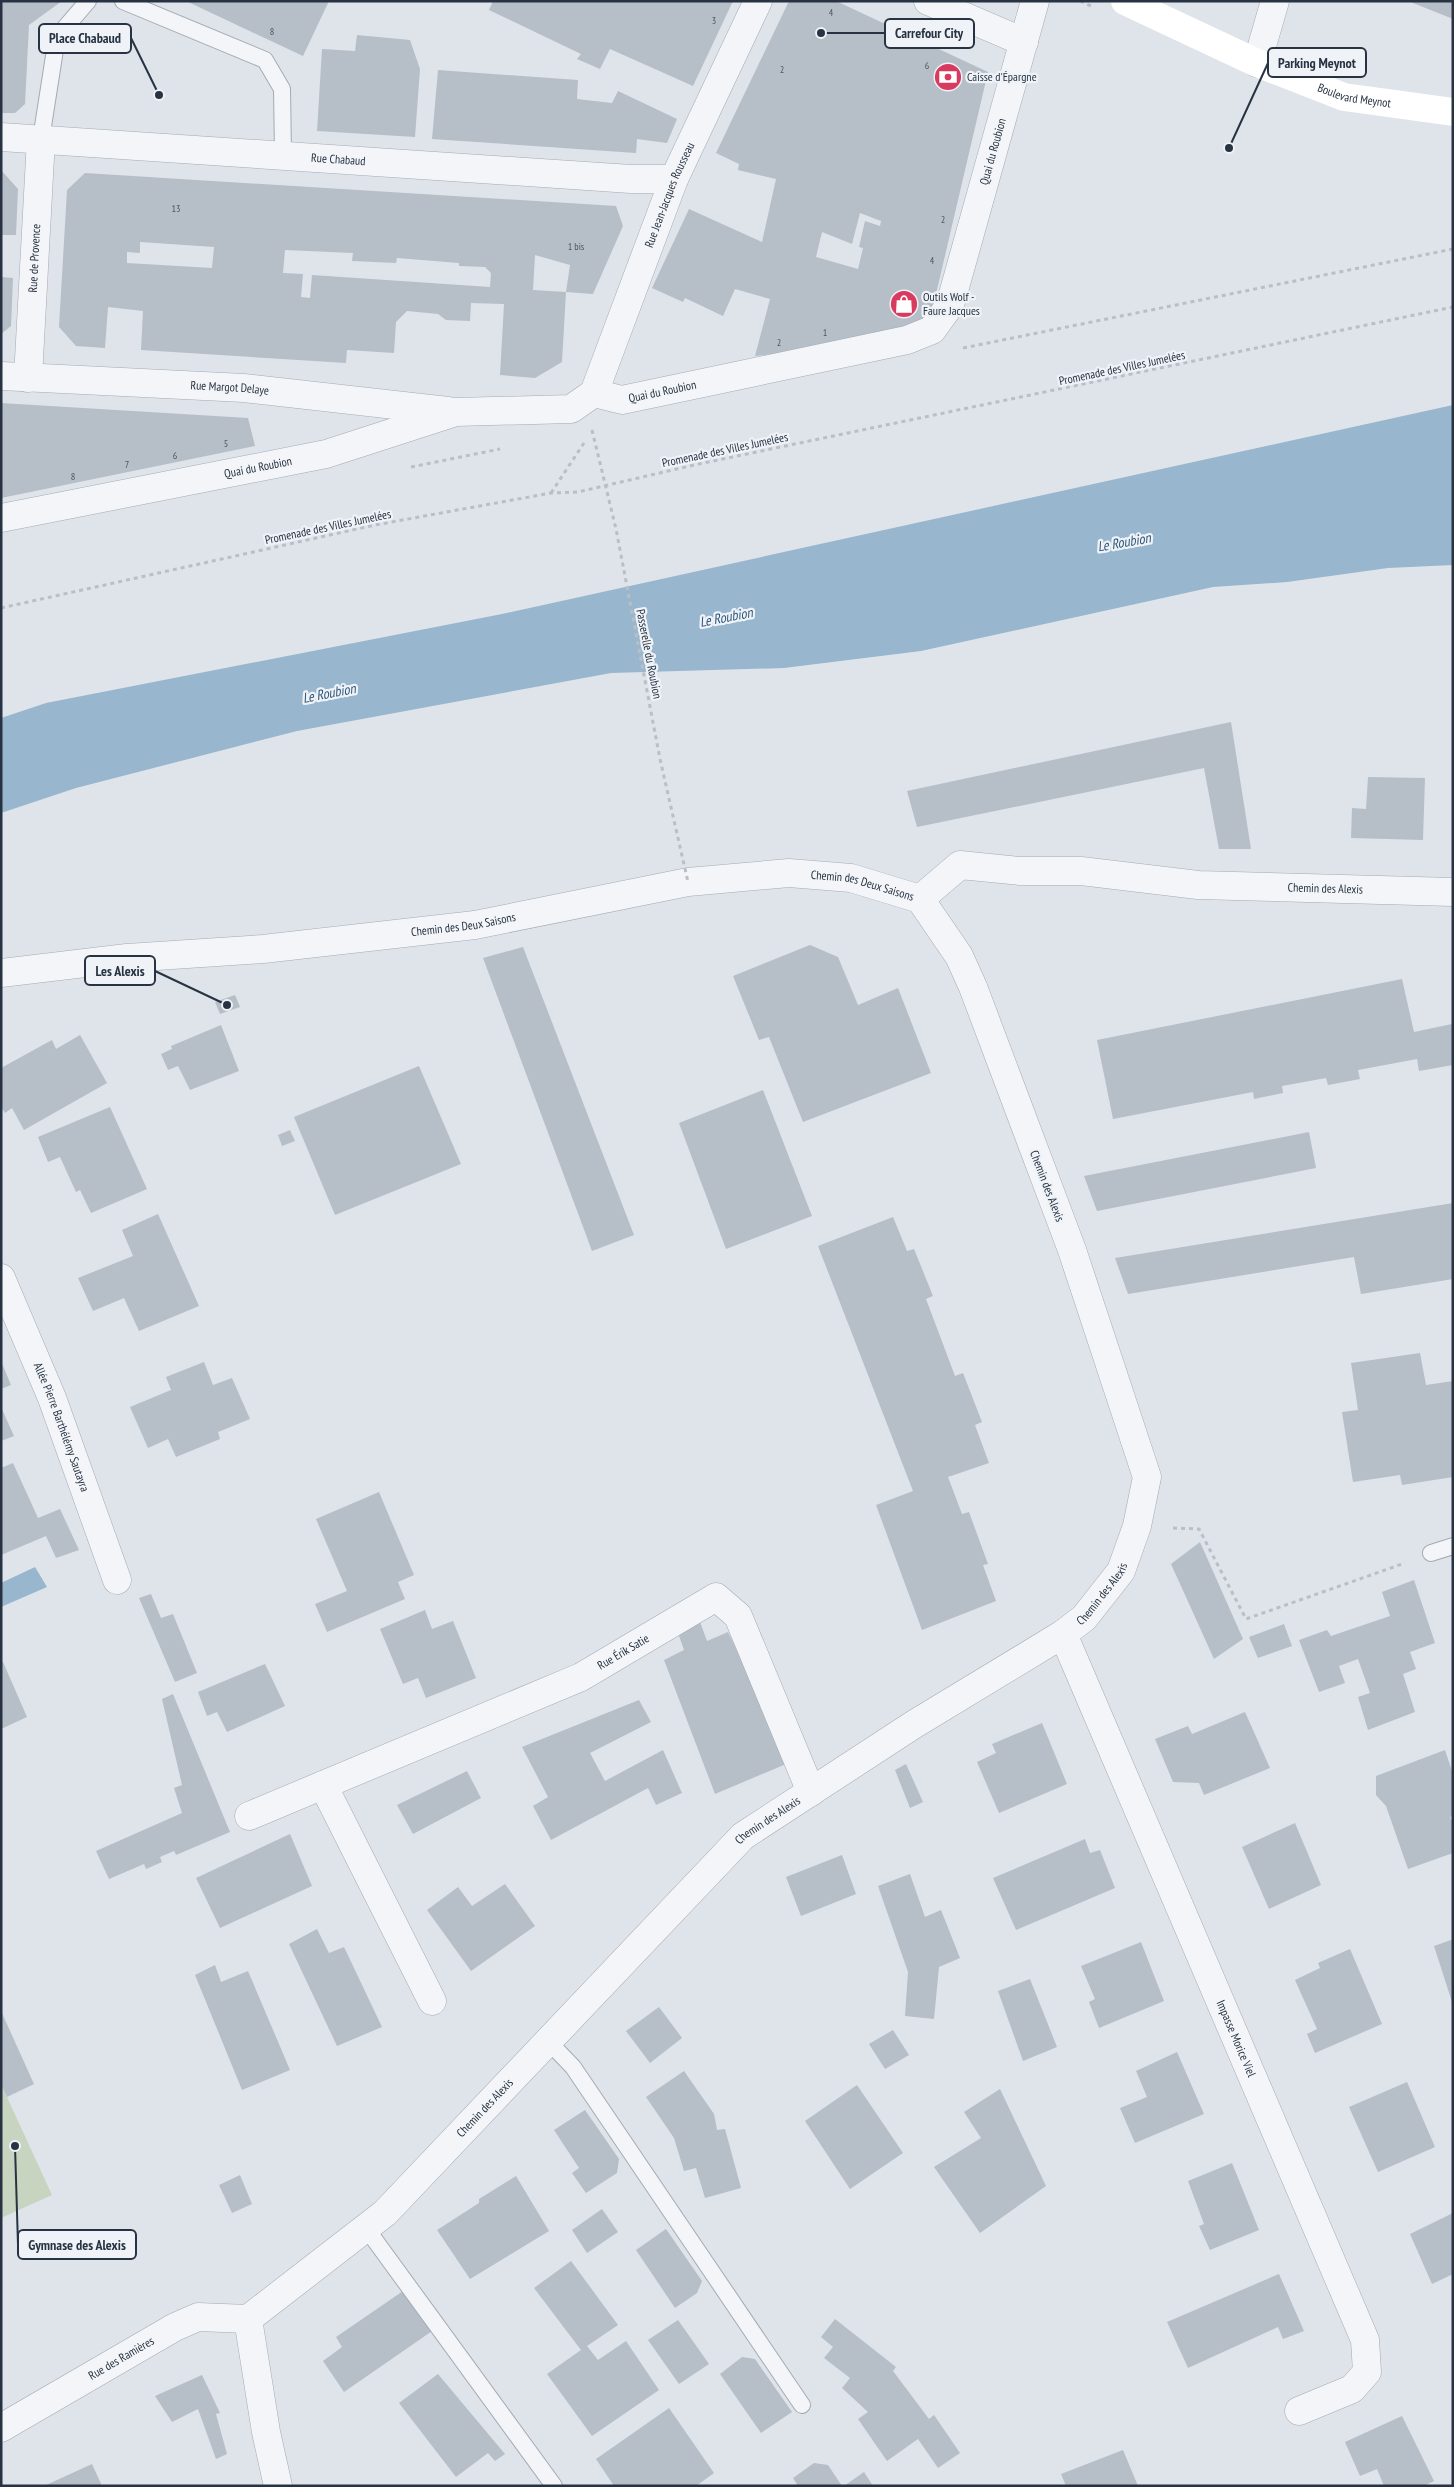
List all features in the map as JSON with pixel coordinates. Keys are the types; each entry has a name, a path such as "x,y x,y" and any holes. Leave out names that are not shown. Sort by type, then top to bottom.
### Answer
{"main road":[{"name":"Boulevard Meynot","path":"1125,1 1257,63 1344,97 1453,112"}],"street":[{"name":"Rue Jean-Jacques Rousseau","path":"594,393 674,179 758,1"},
{"path":"928,1 1024,42"},
{"name":"Quai du Roubion","path":"1,518 326,454 456,412 571,409 594,393 622,400 907,340 932,330 950,304 1035,1"},
{"path":"1257,63 1275,1"},
{"name":"Rue Chabaud","path":"1,137 283,154 623,178 674,179"},
{"name":"Rue de Provence","path":"28,378 41,140"},
{"name":"Rue Margot Delaye","path":"1,376 244,388 456,412"},
{"name":"Chemin des Alexis","path":"248,2319 385,2213 742,1836 913,1725 1063,1634 1084,1618 1121,1571 1137,1526 1147,1477 1072,1250 973,987 959,956 920,899 960,865 1020,871 1081,871 1198,885 1453,892"},
{"name":"Chemin des Deux Saisons","path":"1,973 127,958 262,949 475,925 688,882 789,873 850,878 920,899"},
{"name":"Allée Pierre Barthélémy Sautayra","path":"1,1278 52,1398 117,1580"},
{"name":"Rue Érik Satie","path":"249,1816 581,1677 716,1597 738,1616 811,1792"},
{"name":"Impasse Morice Viel","path":"1063,1634 1365,2340 1367,2372 1352,2389 1299,2410"},
{"path":"323,1785 432,2001"},
{"name":"Rue des Ramières","path":"1,2428 175,2327 198,2316 248,2319"},
{"path":"248,2319 266,2432 278,2486"}],"lane":[{"path":"41,140 56,37 88,1"},
{"path":"124,1 265,60 282,89 283,154"},
{"path":"1431,1553 1453,1546"},
{"path":"548,2041 573,2067 802,2405"},
{"path":"366,2228 554,2486"}],"path":[{"path":"957,350 1453,249"},
{"name":"Promenade des Villes Jumelées","path":"1,608 375,525 551,493 578,492 694,465 1453,308"},
{"name":"Passerelle du Roubion","path":"551,493 592,430 616,529 660,759 688,882"},
{"path":"1137,1526 1199,1529 1246,1619 1431,1553"}],"green space":[{"path":"1,2084 52,2195 1,2218"}],"water":[{"name":"Le Roubion","path":"1453,405 1453,565 1388,568 1287,582 1213,587 921,651 784,668 611,673 297,731 76,788 1,813 1,718 46,703 502,614"},
{"path":"35,1567 47,1587 1,1607 1,1583"}],"building":[{"path":"1,1 62,1 29,25 25,104 15,113 1,113"},
{"path":"186,1 329,1 303,56"},
{"path":"493,1 733,1 693,86 610,49 600,69 577,59 581,54 489,10"},
{"path":"789,1 836,1 988,72 929,324 789,352 755,356 770,299 735,289 723,316 685,298 683,302 652,288 689,209 762,242 776,179 738,170 739,164 716,153","holes":["860,213 881,221 880,226 865,221 859,247 863,248 858,269 816,257 822,232 852,244"]},
{"path":"1408,1 1453,1 1453,19"},
{"path":"357,35 410,40 420,69 415,137 317,131 322,49 355,51"},
{"path":"438,70 578,80 577,99 612,103 618,91 677,119 667,143 637,139 636,153 432,139"},
{"path":"1,170 18,189 16,235 1,235"},
{"path":"85,173 616,206 623,226 593,294 566,292 562,362 535,378 500,375 504,304 471,303 470,321 446,320 438,314 407,311 396,322 394,353 347,350 346,363 141,350 143,311 108,307 105,348 76,346 59,327 67,190","holes":["140,242 214,247 212,268 127,263 127,252 140,253","285,250 353,253 352,261 396,263 397,258 459,263 459,266 485,267 491,273 490,287 312,275 310,298 301,297 303,274 283,273","535,255 570,265 566,292 533,290"]},
{"path":"1,277 13,278 11,326 1,334"},
{"path":"1,403 248,418 255,446 1,498"},
{"path":"1231,722 1251,849 1219,849 1204,768 917,827 907,791"},
{"path":"1368,777 1425,778 1423,840 1351,838 1352,808 1366,809"},
{"path":"810,945 838,957 858,1005 898,988 931,1073 803,1122 769,1037 759,1040 733,976"},
{"path":"523,947 634,1235 592,1251 483,958"},
{"path":"1402,979 1414,1032 1452,1024 1453,1065 1419,1071 1417,1059 1358,1070 1360,1079 1328,1085 1326,1078 1282,1086 1283,1093 1254,1099 1253,1092 1113,1119 1097,1040"},
{"path":"235,995 240,1007 220,1014 215,1002"},
{"path":"221,1025 239,1071 190,1090 178,1066 168,1070 161,1054 172,1049 171,1046"},
{"path":"80,1035 107,1083 24,1130 12,1108 5,1113 1,1107 1,1068 52,1040 56,1049"},
{"path":"419,1066 461,1164 335,1215 294,1117"},
{"path":"763,1090 812,1216 726,1249 679,1123"},
{"path":"110,1107 147,1189 91,1213 80,1190 76,1192 60,1157 48,1162 38,1137"},
{"path":"290,1130 295,1141 282,1146 278,1135"},
{"path":"1309,1132 1316,1168 1097,1211 1084,1176"},
{"path":"1453,1203 1453,1279 1361,1294 1354,1257 1128,1294 1115,1258"},
{"path":"158,1214 199,1306 139,1331 124,1298 93,1311 78,1278 133,1256 122,1230"},
{"path":"893,1217 907,1251 914,1249 933,1296 926,1299 955,1376 963,1373 982,1422 975,1425 989,1463 948,1477 962,1514 969,1512 988,1564 983,1565 996,1601 922,1630 876,1505 913,1491 818,1246"},
{"path":"1420,1353 1426,1385 1453,1381 1453,1477 1402,1485 1400,1475 1353,1482 1342,1412 1358,1410 1351,1363"},
{"path":"1,1361 11,1385 1,1389"},
{"path":"204,1362 213,1385 232,1378 250,1419 218,1432 220,1439 176,1457 168,1439 148,1448 130,1407 171,1390 166,1377"},
{"path":"1,1407 14,1436 1,1441"},
{"path":"13,1463 38,1518 60,1509 79,1550 56,1558 46,1536 1,1555 1,1468"},
{"path":"379,1492 414,1575 398,1582 405,1599 327,1632 315,1604 347,1591 316,1519"},
{"path":"1200,1542 1243,1639 1214,1659 1171,1564"},
{"path":"1414,1580 1435,1643 1410,1652 1416,1669 1403,1674 1415,1712 1368,1730 1358,1697 1370,1693 1358,1659 1339,1666 1345,1683 1319,1692 1299,1640 1327,1630 1331,1636 1390,1616 1382,1592"},
{"path":"151,1594 161,1618 173,1614 197,1673 175,1682 139,1598"},
{"path":"425,1610 432,1629 453,1621 476,1678 426,1698 418,1678 403,1684 380,1629"},
{"path":"700,1622 707,1641 728,1632 765,1707 786,1764 715,1794 664,1660 684,1650 677,1630"},
{"path":"1284,1624 1292,1646 1258,1658 1249,1637"},
{"path":"3,1662 27,1717 1,1729 1,1663"},
{"path":"265,1664 285,1706 227,1732 217,1712 207,1716 198,1692"},
{"path":"173,1694 230,1832 176,1855 174,1851 160,1857 162,1862 146,1869 144,1864 109,1879 96,1851 182,1813 174,1788 182,1785 162,1699"},
{"path":"639,1700 651,1722 590,1753 605,1781 663,1750 682,1793 656,1805 648,1788 551,1840 533,1806 548,1797 522,1747"},
{"path":"1245,1712 1270,1768 1204,1795 1199,1783 1173,1782 1155,1739 1188,1726 1192,1734"},
{"path":"1042,1723 1067,1784 999,1813 977,1762 996,1753 992,1744"},
{"path":"1445,1750 1453,1774 1453,1816 1450,1817 1453,1823 1453,1853 1408,1869 1386,1806 1376,1795 1376,1776"},
{"path":"906,1764 923,1802 910,1808 895,1770"},
{"path":"467,1771 481,1798 413,1834 397,1805"},
{"path":"1295,1823 1321,1885 1269,1909 1242,1847"},
{"path":"290,1834 312,1886 220,1928 196,1878"},
{"path":"1085,1839 1090,1853 1100,1850 1115,1888 1016,1930 993,1878"},
{"path":"842,1855 856,1894 801,1916 786,1877"},
{"path":"910,1874 925,1917 941,1910 960,1958 939,1967 934,2019 905,2016 908,1972 878,1886"},
{"path":"505,1884 535,1926 471,1971 427,1910 458,1887 472,1906"},
{"path":"317,1929 329,1953 344,1947 382,2027 337,2046 289,1944"},
{"path":"1453,1940 1452,2002 1434,1946"},
{"path":"1141,1942 1164,2001 1099,2028 1089,2002 1095,1999 1081,1966"},
{"path":"1350,1949 1382,2024 1315,2053 1307,2034 1317,2029 1295,1980 1320,1968 1318,1963"},
{"path":"215,1965 221,1982 248,1971 290,2070 242,2090 195,1975"},
{"path":"1030,1979 1057,2047 1023,2061 998,1991"},
{"path":"659,2007 682,2038 650,2063 626,2031"},
{"path":"1,2011 34,2084 7,2097 1,2084"},
{"path":"893,2030 909,2055 885,2069 869,2044"},
{"path":"1177,2052 1204,2114 1135,2143 1120,2108 1147,2097 1136,2071"},
{"path":"684,2071 714,2114 717,2130 725,2129 741,2188 705,2198 696,2168 684,2171 674,2138 646,2097"},
{"path":"1407,2082 1435,2147 1378,2172 1349,2107"},
{"path":"857,2085 903,2153 850,2189 805,2121"},
{"path":"1000,2089 1046,2186 980,2233 934,2167 981,2138 964,2112"},
{"path":"585,2110 619,2159 617,2173 586,2193 572,2173 579,2168 554,2130"},
{"path":"1232,2163 1259,2230 1210,2250 1199,2226 1204,2224 1188,2181"},
{"path":"240,2175 252,2204 232,2213 219,2185"},
{"path":"516,2176 549,2231 470,2279 437,2230 479,2203 479,2199"},
{"path":"602,2209 618,2232 587,2253 572,2230"},
{"path":"1453,2213 1453,2274 1432,2284 1410,2234"},
{"path":"666,2229 702,2281 697,2293 675,2308 636,2250"},
{"path":"571,2261 618,2325 587,2346 598,2360 626,2341 659,2390 592,2436 547,2374 581,2350 534,2288"},
{"path":"1279,2274 1304,2331 1283,2339 1278,2327 1188,2368 1167,2322"},
{"path":"406,2289 435,2329 344,2392 323,2361 342,2347 336,2337"},
{"path":"835,2319 896,2367 893,2371 929,2419 934,2415 960,2453 938,2468 918,2439 887,2461 858,2419 868,2412 842,2388 850,2378 824,2358 833,2347 821,2337"},
{"path":"678,2320 709,2364 679,2384 648,2340"},
{"path":"742,2357 755,2359 792,2412 761,2433 720,2374"},
{"path":"438,2374 505,2454 495,2461 488,2453 456,2477 399,2403"},
{"path":"202,2375 220,2413 216,2414 227,2454 216,2459 198,2409 172,2422 155,2396"},
{"path":"669,2408 714,2473 696,2486 614,2486 596,2459"},
{"path":"1402,2416 1434,2481 1424,2486 1384,2486 1377,2469 1360,2476 1345,2442"},
{"path":"1123,2450 1138,2486 1066,2486 1061,2474"},
{"path":"814,2463 828,2465 842,2486 798,2486 793,2478"},
{"path":"92,2464 102,2486 44,2486"},
{"path":"864,2472 873,2486 844,2486"}],"place":[{"name":"Carrefour City","path":"821,33"},
{"name":"Caisse d'Épargne","path":"948,77"},
{"name":"Place Chabaud","path":"159,95"},
{"name":"Parking Meynot","path":"1229,148"},
{"name":"Outils Wolf - Faure Jacques","path":"904,304"},
{"name":"Les Alexis","path":"227,1005"},
{"name":"Gymnase des Alexis","path":"15,2146"}]}
